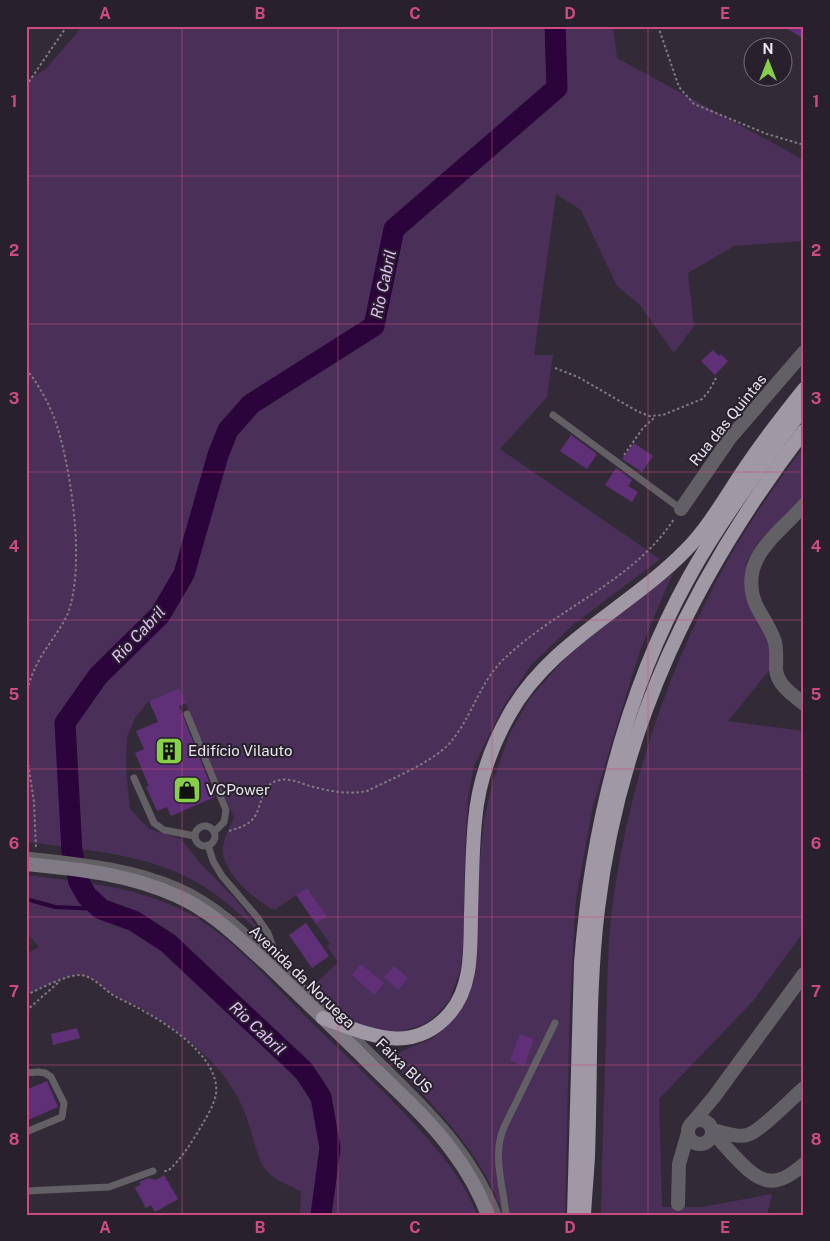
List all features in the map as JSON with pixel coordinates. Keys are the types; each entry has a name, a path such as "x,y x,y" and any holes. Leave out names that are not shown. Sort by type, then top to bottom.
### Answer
{"highway":[{"path":"323,1018 379,1037 412,1039 443,1021 457,1004 469,966 477,800 490,756 509,715 520,698 552,660 685,551 710,521 746,466 804,389"},
{"path":"574,1215 581,963 584,924 595,845 621,745 656,646 688,579 723,520 804,407"},
{"path":"584,1215 588,1157 592,966 598,910 611,831 633,747 662,668 695,598 753,500 804,431"},
{"path":"588,1157 591,1186 590,1215"}],"main road":[{"name":"Avenida da Noruega","path":"31,860 95,868 143,883 178,896 205,911 230,930 281,977 432,1126 466,1170 477,1189 488,1215"}],"street":[{"name":"Rua das Quintas","path":"680,509 730,438 804,352"},
{"path":"804,505 765,545 753,569 751,584 756,604 775,642 777,676 785,688 804,704"},
{"path":"678,1204 678,1170 690,1127 804,974"},
{"path":"690,1127 701,1120 711,1126 737,1135 748,1135 759,1128 804,1088"},
{"path":"682,1153 711,1138 710,1106 714,1097"},
{"path":"711,1126 724,1146 751,1174 765,1180 781,1179 789,1176 804,1164"},
{"path":"690,1127 691,1140 724,1146"}],"lane":[{"path":"553,415 680,509"},
{"path":"187,714 226,810 224,822 214,833 213,842 208,846"},
{"path":"134,778 154,823 164,830 195,836"},
{"path":"208,846 199,844 195,836 197,830 202,827 210,828 214,833"},
{"path":"208,846 213,861 222,876 268,932 281,977"},
{"name":"Faixa BUS","path":"95,868 149,876 178,886 195,894 240,925 431,1111 450,1132 479,1174 498,1215"},
{"path":"506,1215 498,1154 499,1140 504,1126 555,1023"},
{"path":"26,1073 45,1073 51,1077 64,1103 62,1117 26,1132"},
{"path":"26,1191 109,1188 154,1172"}],"path":[{"path":"26,86 67,26"},
{"path":"658,26 679,88 694,104 767,134 804,145"},
{"path":"555,368 578,377 644,415 655,417 702,399 716,378"},
{"path":"26,369 36,381 58,428 71,493 76,539 72,595 68,613 35,667 26,694"},
{"path":"618,463 643,428 655,417"},
{"path":"214,833 240,828 248,824 254,818 258,810 260,798 266,789 272,783 280,780 293,780 348,794 357,793 367,791 435,756 450,743 489,674 505,657 553,619 612,580 632,564 667,529 680,509"},
{"path":"26,750 34,802 36,838 31,860"},
{"path":"26,995 77,975 90,978 112,994 148,1013 196,1048 208,1063 214,1074 216,1096 194,1139 177,1162 168,1171 154,1172"},
{"path":"26,1011 62,980"}],"shaded area":[{"path":"83,26 613,26 617,58 804,160 804,241 734,246 688,273 694,326 674,353 640,305 617,286 581,210 556,194 534,355 553,355 547,397 500,449 660,559 574,624 531,665 503,707 474,766 468,797 463,947 460,971 449,1001 432,1019 422,1025 392,1032 371,1029 336,1013 312,987 338,962 327,946 330,944 316,924 327,916 307,888 274,910 240,884 227,866 223,847 234,818 179,688 149,701 135,718 127,737 126,769 130,809 149,829 181,839 200,863 236,900 270,943 219,897 200,884 159,865 116,854 26,842 26,80 46,69"},
{"path":"804,446 804,497 757,544 747,562 745,589 772,641 771,668 728,721 804,731 804,931 753,1001 659,1099 662,1207 702,1207 772,1194 767,1215 601,1215 607,978 611,917 627,824 639,777 668,687 707,600 746,529"},
{"path":"674,572 640,651 616,728 593,806 576,899 570,1002 565,1215 502,1215 495,1194 471,1152 439,1112 389,1060 402,1051 433,1038 453,1019 477,887 484,820 493,781 509,735 530,698 569,654"},
{"path":"26,875 109,886 149,897 188,913 221,935 251,961 414,1123 456,1175 468,1194 477,1215 300,1215 301,1191 278,1180 263,1166 244,1112 233,1088 211,1061 188,1040 151,1014 115,996 85,976 67,977 26,995 26,954 39,947 26,932"}],"building":[{"path":"783,26 804,26 804,39"},
{"path":"713,350 719,356 721,354 728,361 715,375 701,361"},
{"path":"571,435 597,454 587,469 560,451"},
{"path":"634,443 653,456 642,472 622,459"},
{"path":"616,468 632,480 628,486 638,492 632,502 605,485"},
{"name":"Edifício Vilauto","path":"179,688 186,703 179,706 215,797 171,816 167,807 157,811 146,787 149,786 135,753 144,749 136,731 158,722 149,701"},
{"path":"307,888 327,916 316,924 296,895"},
{"path":"306,923 329,956 312,968 289,935"},
{"path":"361,964 384,983 374,995 352,975"},
{"path":"394,966 408,978 398,990 384,977"},
{"path":"77,1028 80,1038 53,1045 51,1034"},
{"path":"520,1034 534,1039 524,1066 510,1060"},
{"path":"47,1081 58,1107 26,1121 26,1090"},
{"path":"164,1175 178,1199 155,1212 151,1205 146,1208 135,1188 141,1184 139,1182 149,1178 156,1180"}],"waterway":[{"name":"Rio Cabril","path":"321,1215 330,1148 321,1097 304,1071 168,943 134,921 101,909 87,896 79,882 72,852 65,723 98,676 160,615 184,574 218,455 228,430 251,404 374,326 394,229 557,88 555,26"},
{"path":"26,899 55,907 101,909"}],"place":[{"name":"Edifício Vilauto","path":"169,751"},
{"name":"VCPower","path":"187,790"}]}
